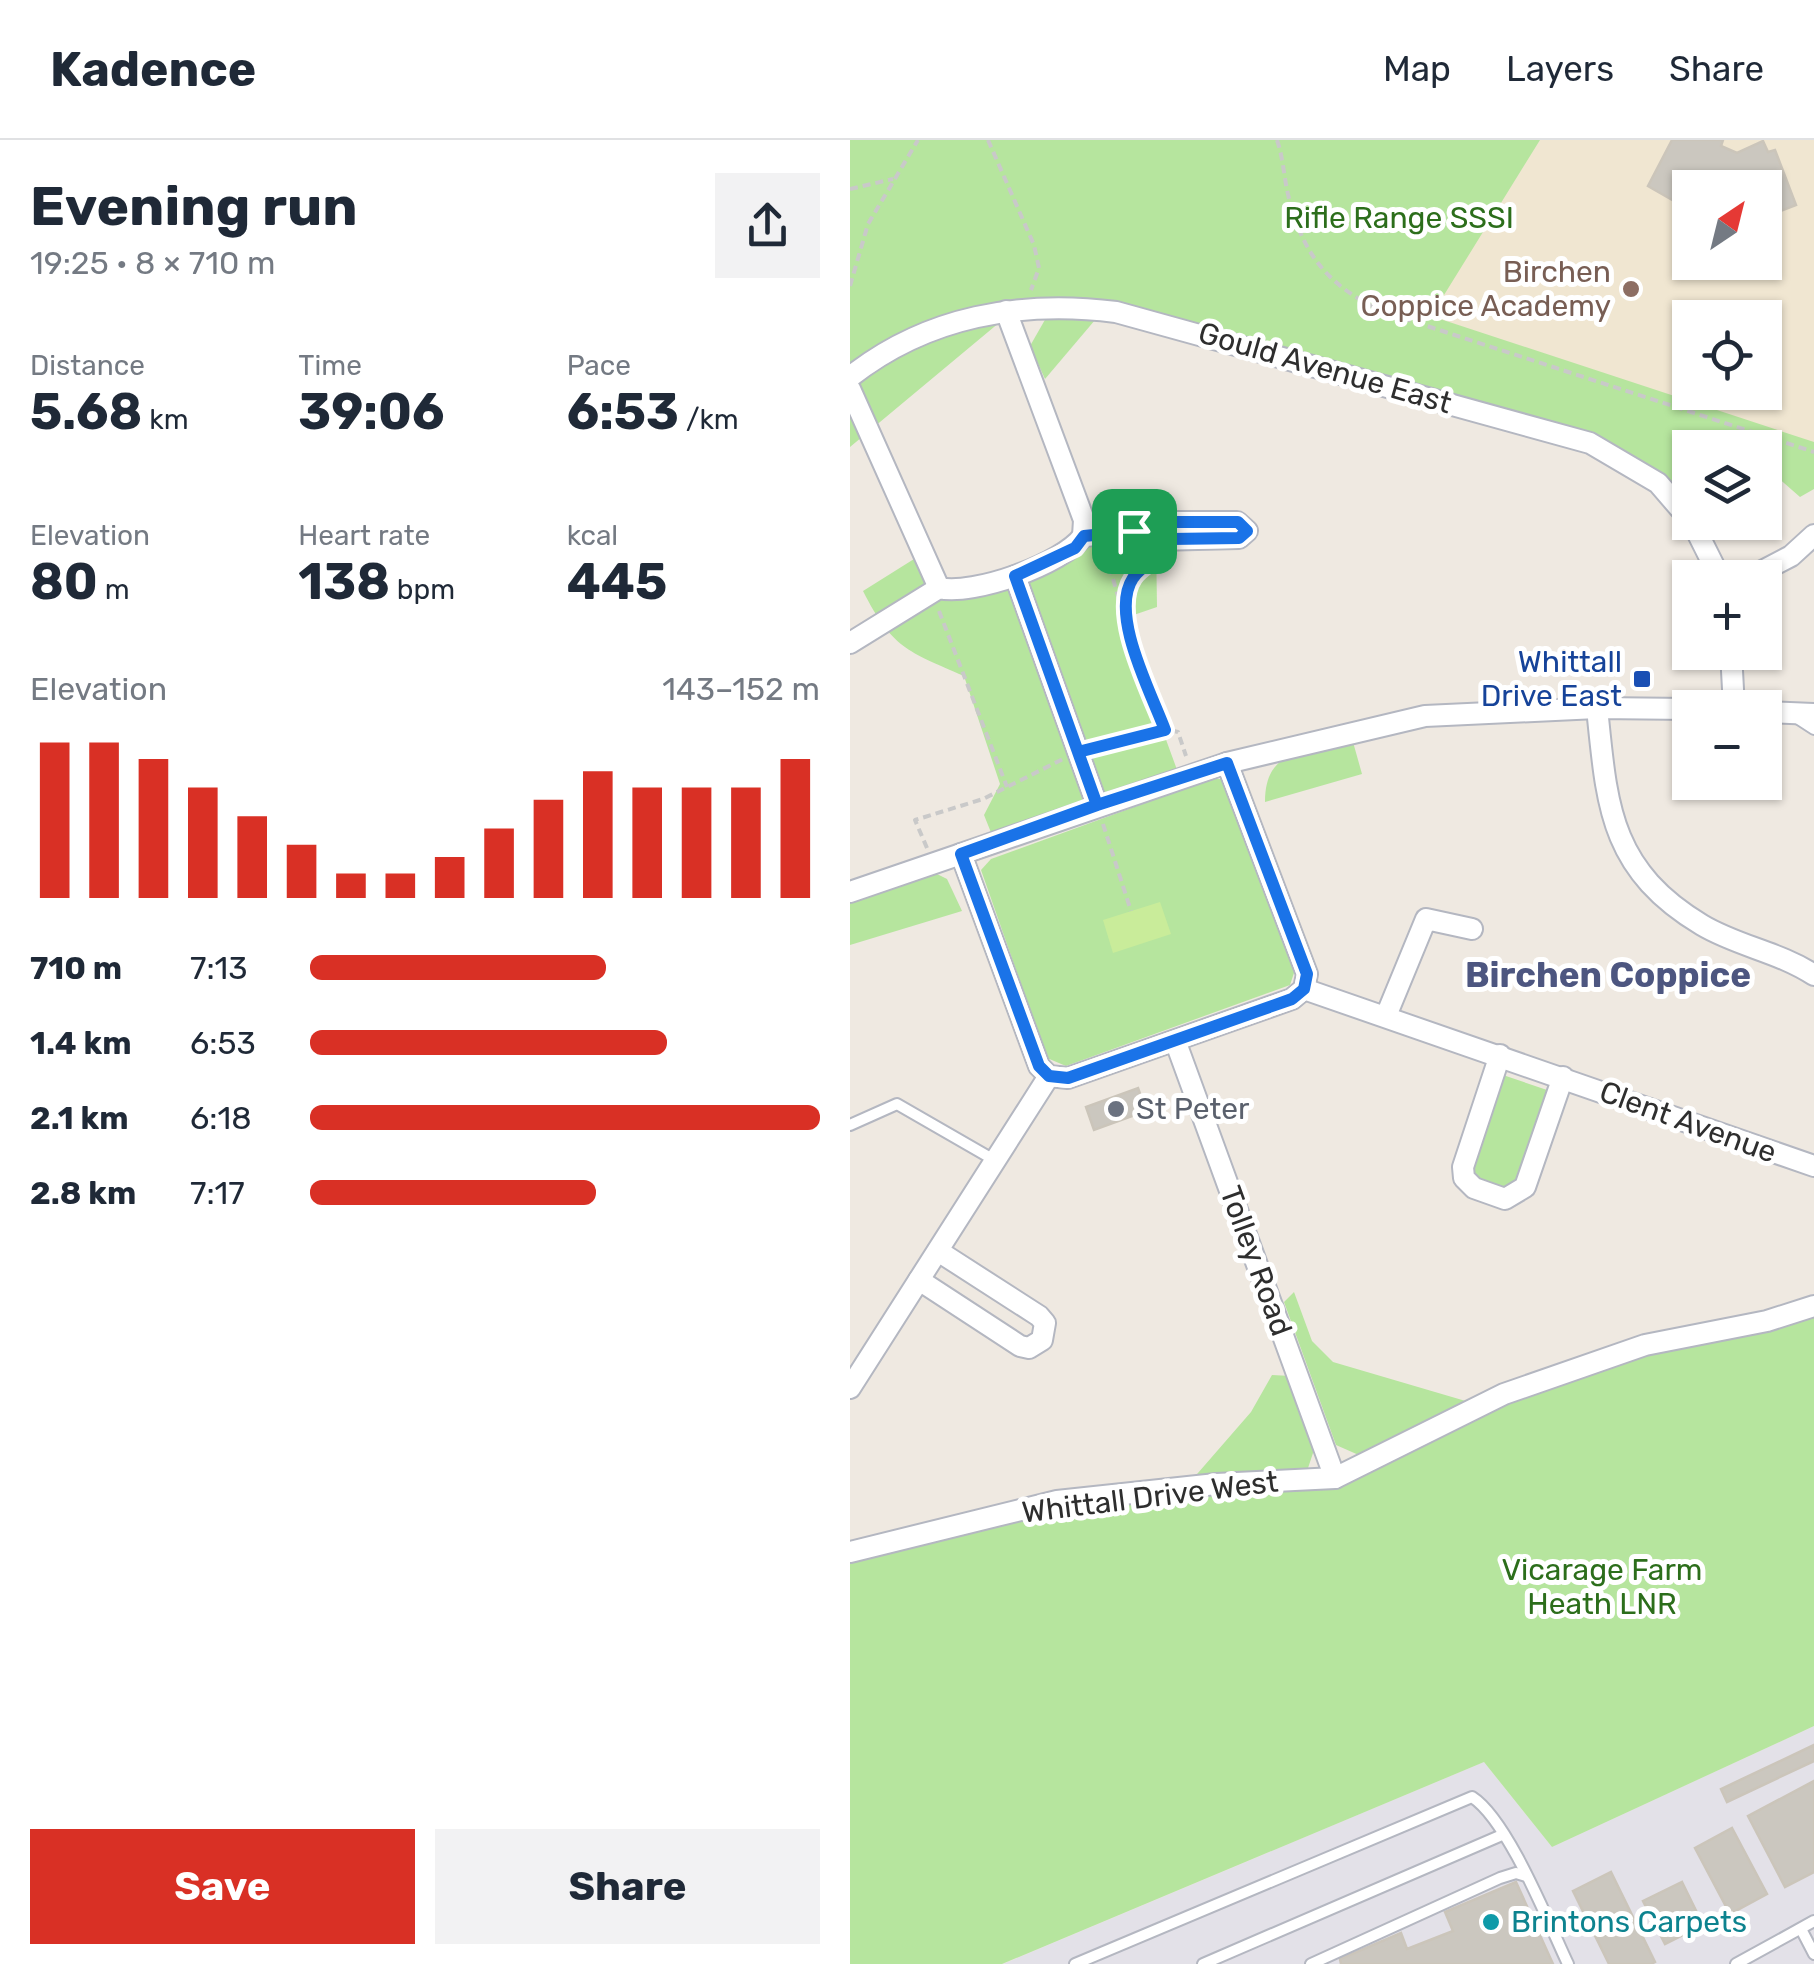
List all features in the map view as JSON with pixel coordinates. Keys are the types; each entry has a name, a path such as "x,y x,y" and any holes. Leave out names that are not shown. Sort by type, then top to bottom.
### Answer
{"street":[{"name":"Gould Avenue East","path":"850,378 933,330 1013,309 1074,307 1148,319 1573,438 1641,470 1672,502"},
{"path":"850,643 935,590 954,592 1015,576 1075,548 1084,536 1084,520 1013,309"},
{"path":"850,389 935,590"},
{"path":"1084,536 1134,531 1158,522 1238,522 1247,531 1239,538 1156,540 1134,531"},
{"path":"1782,561 1814,535"},
{"path":"1015,576 1097,805"},
{"path":"1597,708 1608,809 1641,877 1703,926 1786,957 1814,974"},
{"path":"850,892 1227,763 1425,716 1672,709"},
{"path":"1782,713 1814,714"},
{"path":"961,854 1039,1066 1049,1076 1068,1078 1176,1043 1292,999 1304,989 1307,974 1227,763"},
{"path":"1386,1016 1426,919 1472,929"},
{"name":"Clent Avenue","path":"1304,989 1814,1166"},
{"name":"Tolley Road","path":"1176,1043 1336,1478"},
{"name":"Clent Avenue","path":"1500,1055 1463,1166 1464,1178 1490,1195 1505,1199 1525,1187 1562,1077"},
{"path":"850,1388 1049,1076"},
{"path":"919,1280 1020,1346 1029,1348 1042,1340 1045,1323 1039,1316 938,1250"},
{"path":"1336,1478 1504,1394 1645,1344 1767,1321 1814,1306"},
{"name":"Whittall Drive West","path":"850,1552 1056,1501 1216,1484 1336,1478"}],"lane":[{"path":"1790,713 1814,729"},
{"path":"850,1125 896,1104 997,1162"},
{"path":"1076,1964 1472,1798 1483,1804 1502,1835 1568,1964"},
{"path":"1203,1964 1502,1835"},
{"path":"1311,1964 1500,1878 1516,1873 1526,1877"},
{"path":"1736,1964 1814,1921"},
{"path":"1801,1929 1814,1954"}],"path":[{"path":"850,286 868,224 918,140"},
{"path":"988,140 1034,245 1039,268 1013,309"},
{"path":"1277,140 1290,203 1311,252 1330,282 1352,297 1384,312 1814,452"},
{"path":"850,188 893,179"},
{"path":"1122,612 1133,578 1167,551 1170,539"},
{"path":"1108,544 1106,554 1122,612 1165,730"},
{"path":"935,590 1007,787"},
{"path":"933,864 915,820 1007,787 1078,752 1165,730 1178,732 1187,761"},
{"path":"1097,805 1131,911"}],"shaded area":[{"name":"Birchen Coppice Academy","path":"1540,140 1814,140 1814,443 1714,410 1782,410 1782,300 1672,300 1672,396 1430,316"},
{"path":"1814,1726 1814,1964 1003,1964 1484,1762 1552,1847"}],"green space":[{"name":"Rifle Range SSSI","path":"850,140 1540,140 1431,316 1672,395 1672,410 1717,410 1778,430 1672,430 1672,486 1610,445 1355,368 1024,302 850,447"},
{"path":"1065,315 1095,320 1045,379 1030,346 1046,318"},
{"path":"1782,431 1814,442 1814,489 1800,497 1782,481"},
{"path":"1083,536 1156,540 1157,607 1122,619 1180,778 994,840 984,815 1000,784 964,676 903,646 883,625 863,591 922,554 955,592"},
{"path":"1353,742 1362,774 1265,802 1272,770 1281,761 1305,751"},
{"path":"1211,779 1221,779 1228,788 1297,964 1290,985 1066,1066 1047,1058 981,870 991,859"},
{"path":"935,873 947,879 962,911 850,945 850,903"},
{"path":"1160,902 1171,934 1113,953 1103,920"},
{"path":"1503,1075 1547,1090 1517,1185 1504,1191 1479,1181 1471,1167"},
{"path":"1294,1292 1312,1341 1333,1362 1469,1402 1361,1456 1336,1445 1284,1302"},
{"name":"Vicarage Farm Heath LNR","path":"1814,1306 1814,1726 1552,1847 1484,1762 1002,1964 850,1964 850,1556 1057,1501 1335,1478 1504,1394"},
{"path":"1272,1375 1291,1376 1314,1450 1308,1468 1296,1474 1191,1481 1251,1412"}],"building":[{"path":"1672,140 1723,140 1721,146 1737,153 1763,141 1768,152 1775,150 1796,205 1782,210 1782,170 1672,170 1672,200 1648,186"},
{"name":"St Peter","path":"1138,1088 1146,1111 1094,1130 1086,1107"},
{"path":"1814,1745 1814,1761 1727,1802 1721,1789"},
{"path":"1814,1781 1814,1872 1785,1887 1748,1816"},
{"path":"1732,1828 1767,1894 1730,1914 1695,1848"},
{"path":"1611,1872 1655,1962 1651,1964 1609,1964 1573,1891"},
{"name":"Brintons Carpets","path":"1516,1882 1553,1964 1341,1964 1340,1959 1401,1933 1407,1949 1453,1931 1445,1912"},
{"path":"1682,1882 1703,1925 1665,1944 1643,1901"}],"place":[{"name":"Birchen Coppice Academy","path":"1631,289"},
{"name":"Whittall Drive East","path":"1642,679"},
{"name":"St Peter","path":"1116,1109"},
{"name":"Brintons Carpets","path":"1491,1922"}],"district":[{"name":"Birchen Coppice","path":"1608,975"}],"route":[{"path":"1134,531 1084,536 1075,548 1015,576 1078,752 1097,805 1227,763 1307,974 1304,989 1292,999 1068,1078 1049,1076 1039,1066 961,854 1097,805 1078,752 1165,730 1122,612 1133,578 1167,551 1170,539 1239,538 1247,531 1238,522 1158,522 1134,531"}]}
